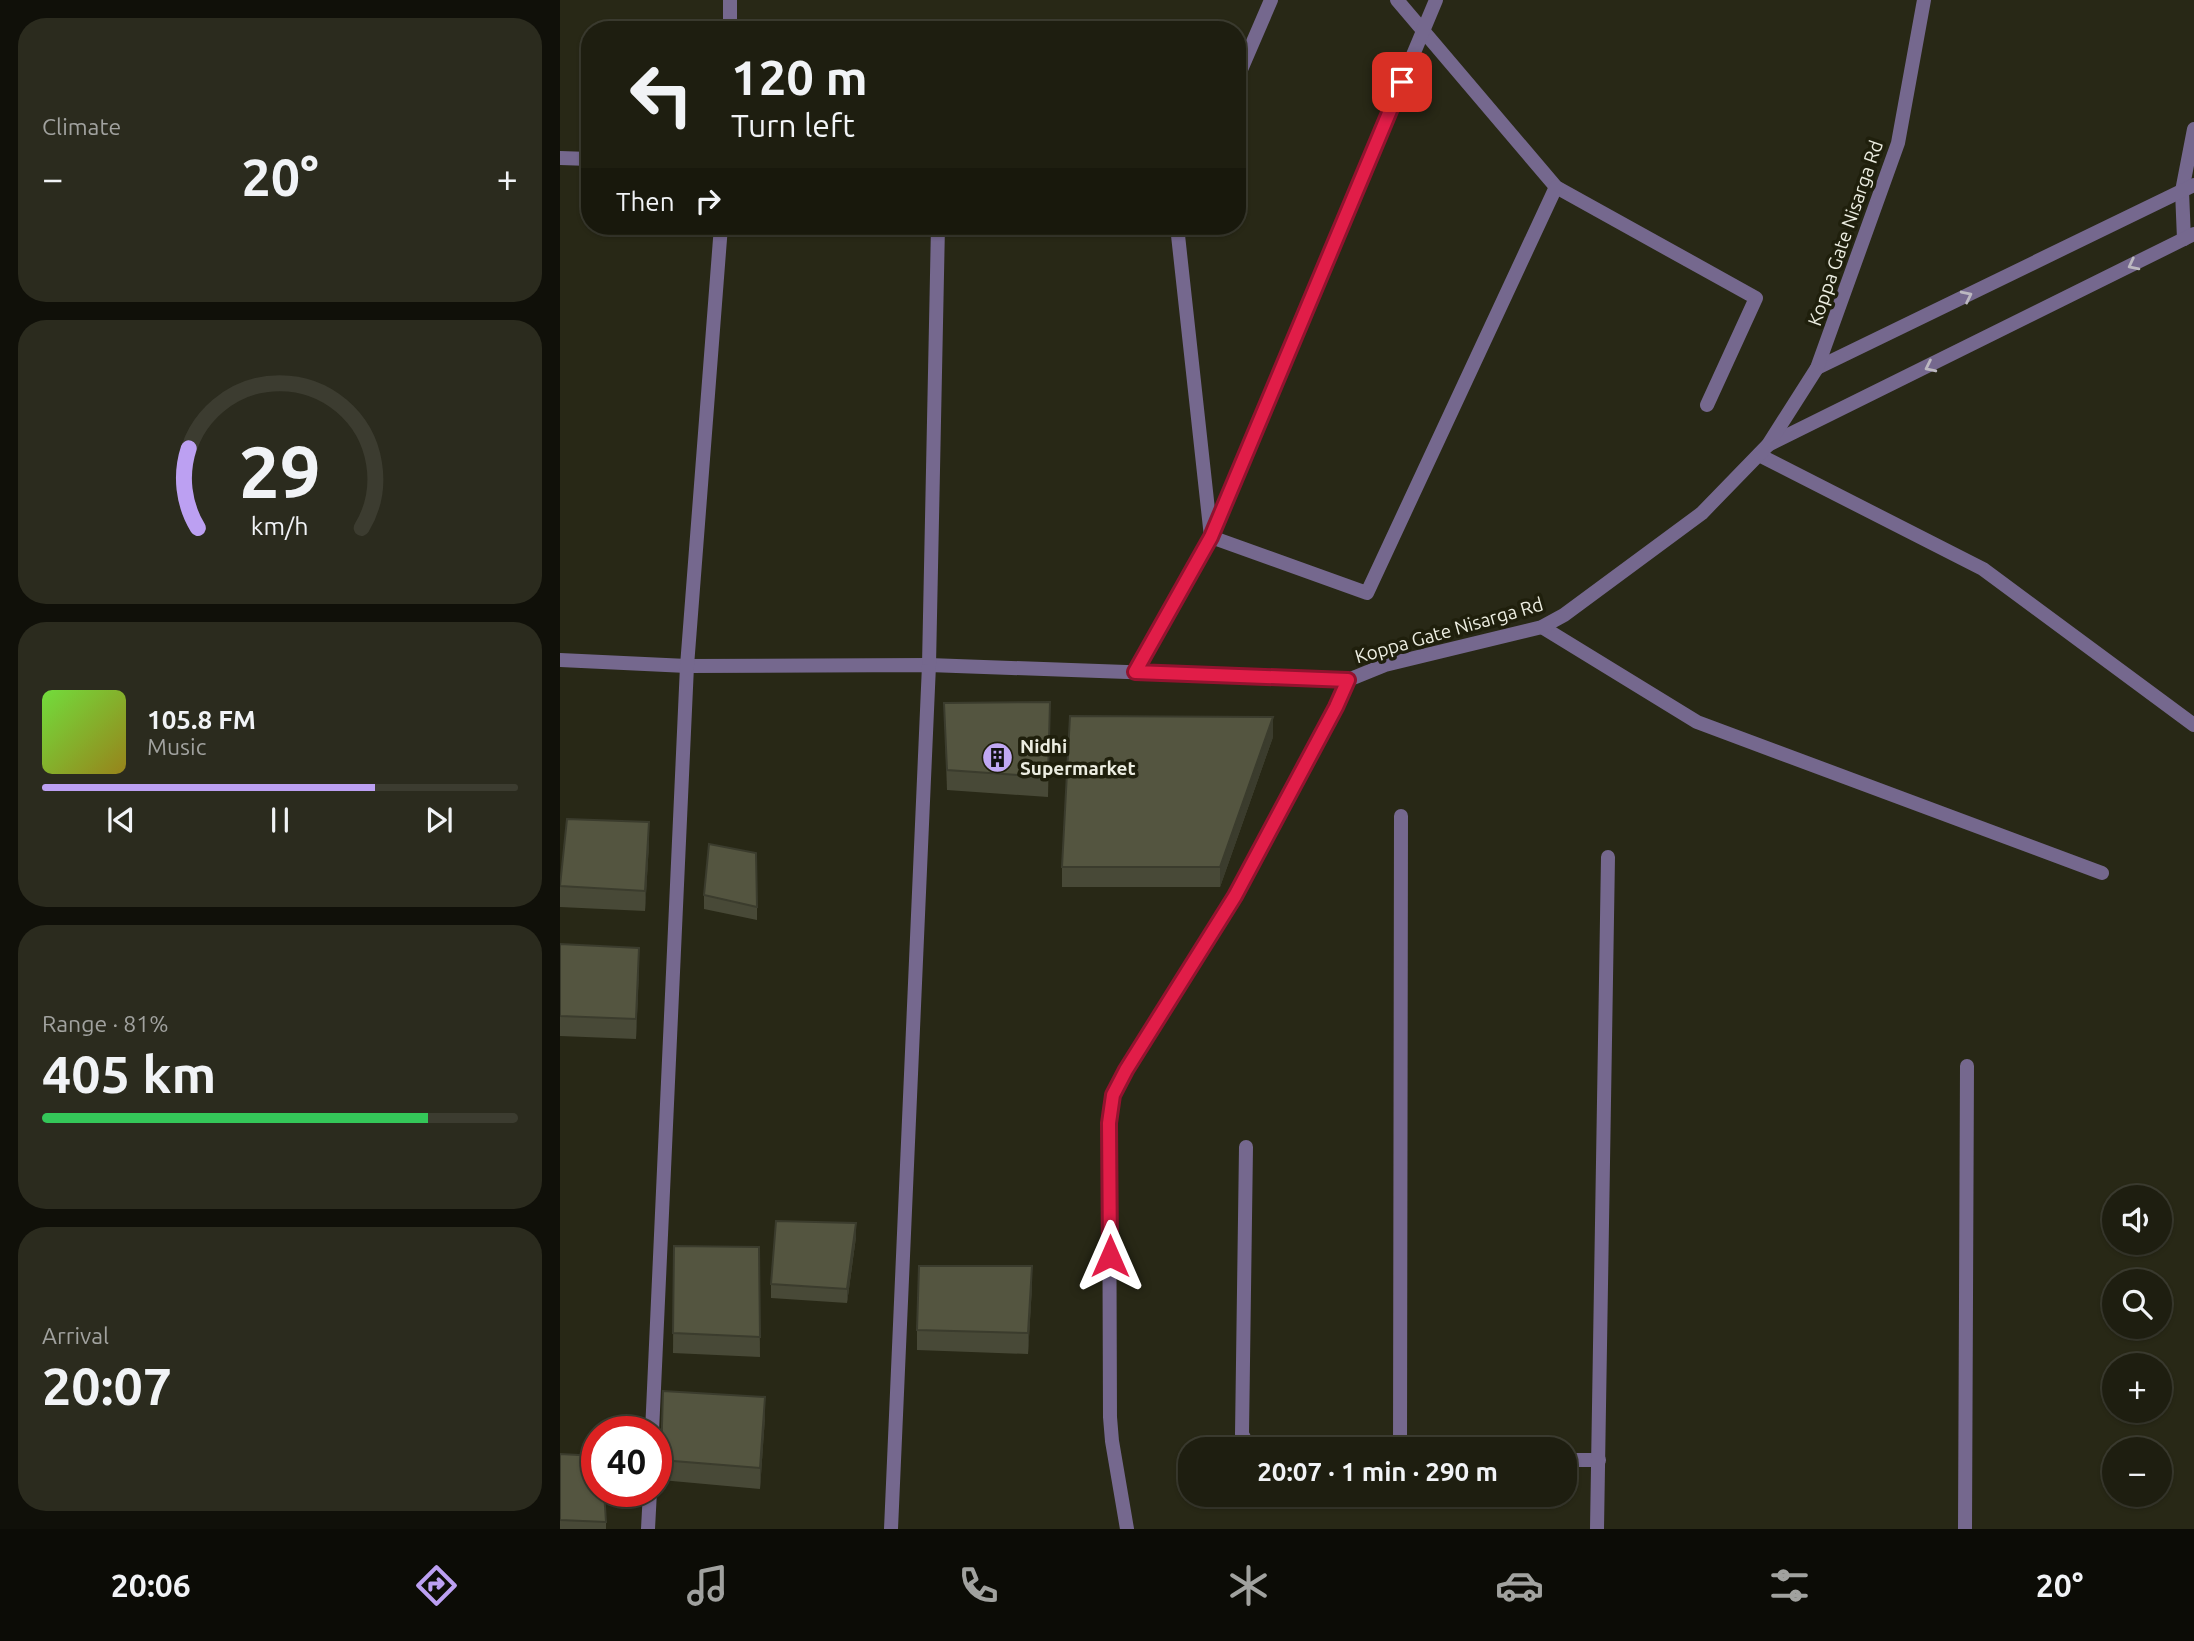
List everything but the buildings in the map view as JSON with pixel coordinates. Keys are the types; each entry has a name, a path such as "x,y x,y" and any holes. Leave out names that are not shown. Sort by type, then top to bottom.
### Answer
{"street":[{"path":"730,0 730,21"},
{"path":"1246,58 1271,0"},
{"path":"1396,0 1556,187 1756,298 1707,405"},
{"path":"1135,672 1211,537 1436,0"},
{"name":"Koppa Gate Nisarga Rd","path":"1127,1529 1110,1417 1109,1123 1113,1095 1126,1070 1235,896 1348,680 1385,665 1542,627 1563,615 1702,513 1764,450 1817,368 1898,143 1924,0"},
{"path":"1764,450 2189,237 2188,188 2194,129"},
{"path":"560,158 581,159"},
{"path":"1211,537 1367,593 1556,187"},
{"path":"1817,368 2188,188"},
{"path":"653,1416 688,666 720,235"},
{"path":"891,1529 929,665 938,235"},
{"path":"1178,235 1211,537"},
{"path":"1764,450 1983,569 2194,725"},
{"path":"1542,627 1697,722 2102,873"},
{"path":"560,660 688,666 929,665 1348,680"},
{"path":"1399,1437 1401,816"},
{"path":"1597,1529 1608,857"},
{"path":"1965,1529 1966,1066"},
{"path":"1244,1437 1246,1147"},
{"path":"1577,1460 1599,1460"},
{"path":"648,1529 649,1507"}],"place":[{"name":"Nidhi Supermarket","path":"997,757"}],"route":[{"path":"1110,1256 1109,1123 1113,1095 1235,896 1348,680 1135,672 1211,537 1402,82"}]}
